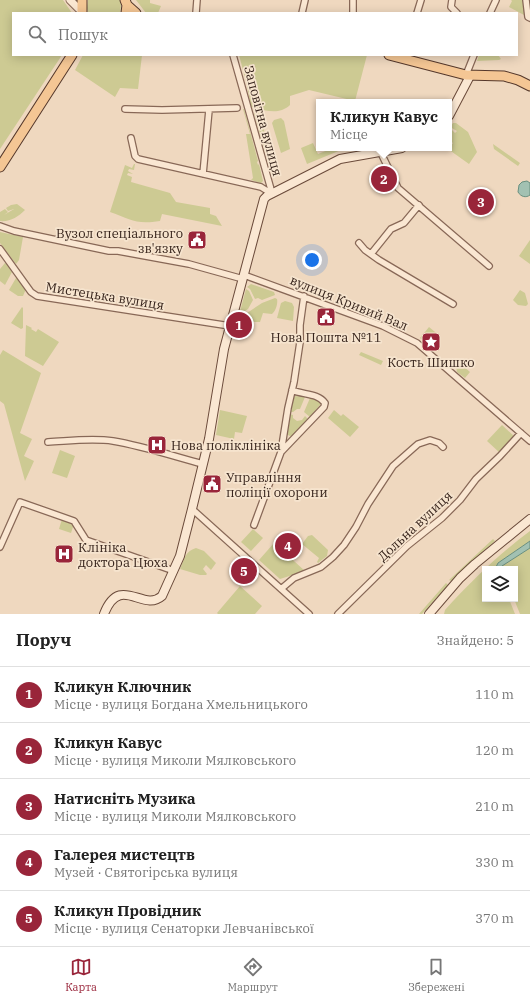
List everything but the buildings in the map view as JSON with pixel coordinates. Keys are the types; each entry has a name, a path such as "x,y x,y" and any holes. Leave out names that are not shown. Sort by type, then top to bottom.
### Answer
{"main road":[{"path":"82,0 82,12"},
{"path":"126,6 135,12"},
{"path":"0,167 71,56"},
{"path":"404,57 468,76 504,76 518,80 530,86"},
{"path":"452,110 468,76"},
{"path":"104,614 110,602 118,596 129,595 150,601 158,599 162,596 180,556 203,464 230,326 262,204 267,196 340,159 380,151"},
{"path":"429,614 460,578 530,519"}],"street":[{"path":"70,0 81,12"},
{"path":"196,0 196,12"},
{"path":"302,12 305,0"},
{"path":"353,0 353,12"},
{"path":"417,12 421,0"},
{"path":"452,0 451,7 456,12"},
{"path":"490,12 496,0"},
{"path":"526,0 528,17 530,18"},
{"name":"Заповітна вулиця","path":"233,56 272,194"},
{"path":"468,76 474,56"},
{"name":"Заповітна вулиця","path":"125,109 209,110 237,108"},
{"path":"203,174 209,110"},
{"path":"131,138 137,159 261,187 272,194"},
{"path":"380,151 396,185 489,266"},
{"path":"371,254 391,229 404,223 419,205"},
{"name":"вулиця Кривий Вал","path":"0,226 14,231 109,251 118,250 189,264 243,277 304,296 384,326 417,343 530,441"},
{"path":"359,243 371,254 453,304"},
{"name":"Мистецька вулиця","path":"0,250 31,292 39,297 230,326"},
{"path":"254,525 281,452 300,342 300,325 304,296"},
{"path":"281,452 324,407 325,403 318,396 299,393 292,390"},
{"name":"Дольна вулиця","path":"338,614 407,546 442,518 460,500 476,479 521,433"},
{"path":"48,442 95,440 113,441 203,464"},
{"path":"280,589 294,578 321,567 333,557 356,527 368,504 397,462 418,444 430,440 439,443 444,447"},
{"path":"0,547 20,502 74,521 86,540 174,571"},
{"path":"192,509 309,614"}],"shaded area":[{"path":"0,0 63,0 71,12 12,12 12,56 61,56 0,149"},
{"path":"88,0 120,0 121,5 120,12 88,12"},
{"path":"136,0 150,0 150,3 161,6 158,12 145,12"},
{"path":"511,0 523,0 524,15 509,7 512,1"},
{"path":"82,56 142,56 138,89 120,88 115,97 75,70"},
{"path":"239,56 367,56 356,99 347,99 309,90 290,96 290,105 281,110 266,111 251,107"},
{"path":"479,56 499,56 501,59 499,60 477,61"},
{"path":"243,109 258,161 258,165 259,164 263,181 261,183 251,180 253,178 246,134 250,134"},
{"path":"254,113 259,113 270,150 269,153 266,154"},
{"path":"281,118 284,121 290,149 281,153 272,123 274,120"},
{"path":"456,123 468,132 477,152 469,164 451,151 453,143 452,130 455,133 457,131 452,128 452,124"},
{"path":"313,143 318,154 326,151 339,151 307,164 301,148"},
{"path":"493,144 520,163 518,166 494,149"},
{"path":"134,164 134,170 129,169 128,171 133,174 128,173 127,175 132,177 131,182 170,193 176,202 210,208 210,214 216,216 222,226 162,214 160,221 139,222 110,212 125,165 132,168"},
{"path":"527,181 530,183 530,195 524,196 518,192 519,185 522,182"},
{"path":"17,204 25,210 14,218 7,221 0,221 0,212 5,209 8,212 4,215 14,209 8,211 6,208"},
{"path":"0,232 23,237 19,260 16,264 0,243"},
{"path":"530,240 530,264 519,256"},
{"path":"5,263 12,272 5,285 0,281 0,269"},
{"path":"16,278 19,279 26,289 23,296 18,296 9,290"},
{"path":"251,284 274,292 275,295 262,300 258,298 255,299 250,289 247,287"},
{"path":"246,289 249,291 253,300 248,309 239,315"},
{"path":"520,290 525,293 528,304 526,306 518,305 513,300"},
{"path":"275,298 277,299 277,303 275,311 272,314 263,313 260,322 253,322 247,315 247,313 262,303"},
{"path":"285,301 292,303 294,307 293,321 277,318 281,303"},
{"path":"22,307 23,328 21,329 11,323"},
{"path":"26,325 36,332 38,329 59,342 43,366 25,356"},
{"path":"429,327 440,336 431,347 420,338"},
{"path":"3,350 41,373 20,433 32,439 24,456 34,461 25,481 4,404 0,401 0,355"},
{"path":"361,352 383,361 381,365 359,355"},
{"path":"455,359 470,372 465,378 457,372"},
{"path":"295,396 305,397 300,409 291,412 293,400"},
{"path":"310,398 318,399 321,403 310,417 304,412"},
{"path":"220,410 247,416 242,433 235,432 234,439 216,435"},
{"path":"334,410 341,416 343,414 359,427 350,437 328,418"},
{"path":"290,414 293,415 293,418 297,421 302,420 305,416 308,419 292,437 286,434"},
{"path":"502,425 515,437 500,453 487,441"},
{"path":"60,450 75,456 67,478 52,473"},
{"path":"62,519 73,524 71,533 59,529"},
{"path":"253,529 263,538 251,551 241,542"},
{"path":"530,531 530,541 498,563 496,566 488,566"},
{"path":"312,535 328,550 327,556 318,563 319,558 302,544 308,536"},
{"path":"493,539 495,541 451,581 449,580"},
{"path":"530,541 530,548 502,566 496,566 498,563"},
{"path":"274,543 305,571 280,579 259,560"},
{"path":"196,548 204,551 216,563 211,570 206,565 203,569 207,574 206,575 200,575 180,569 189,551"},
{"path":"530,548 530,614 520,614 515,602 518,602 518,566 502,566"},
{"path":"482,572 482,602 510,602 515,614 444,614 445,610"},
{"path":"446,583 448,585 422,614 419,614"},
{"path":"240,586 262,606 255,614 218,614 217,613"}],"place":[{"name":"Кликун Кавус","path":"384,179"},
{"name":"Натисніть Музика","path":"481,202"},
{"name":"Вузол спеціального зв'язку","path":"197,240"},
{"name":"Нова Пошта №11","path":"326,317"},
{"name":"Кликун Ключник","path":"239,325"},
{"name":"Кость Шишко","path":"431,342"},
{"name":"Нова поліклініка","path":"157,445"},
{"name":"Управління поліції охорони","path":"212,484"},
{"name":"Галерея мистецтв","path":"288,546"},
{"name":"Клініка доктора Цюха","path":"64,554"},
{"name":"Кликун Провідник","path":"244,571"}]}
